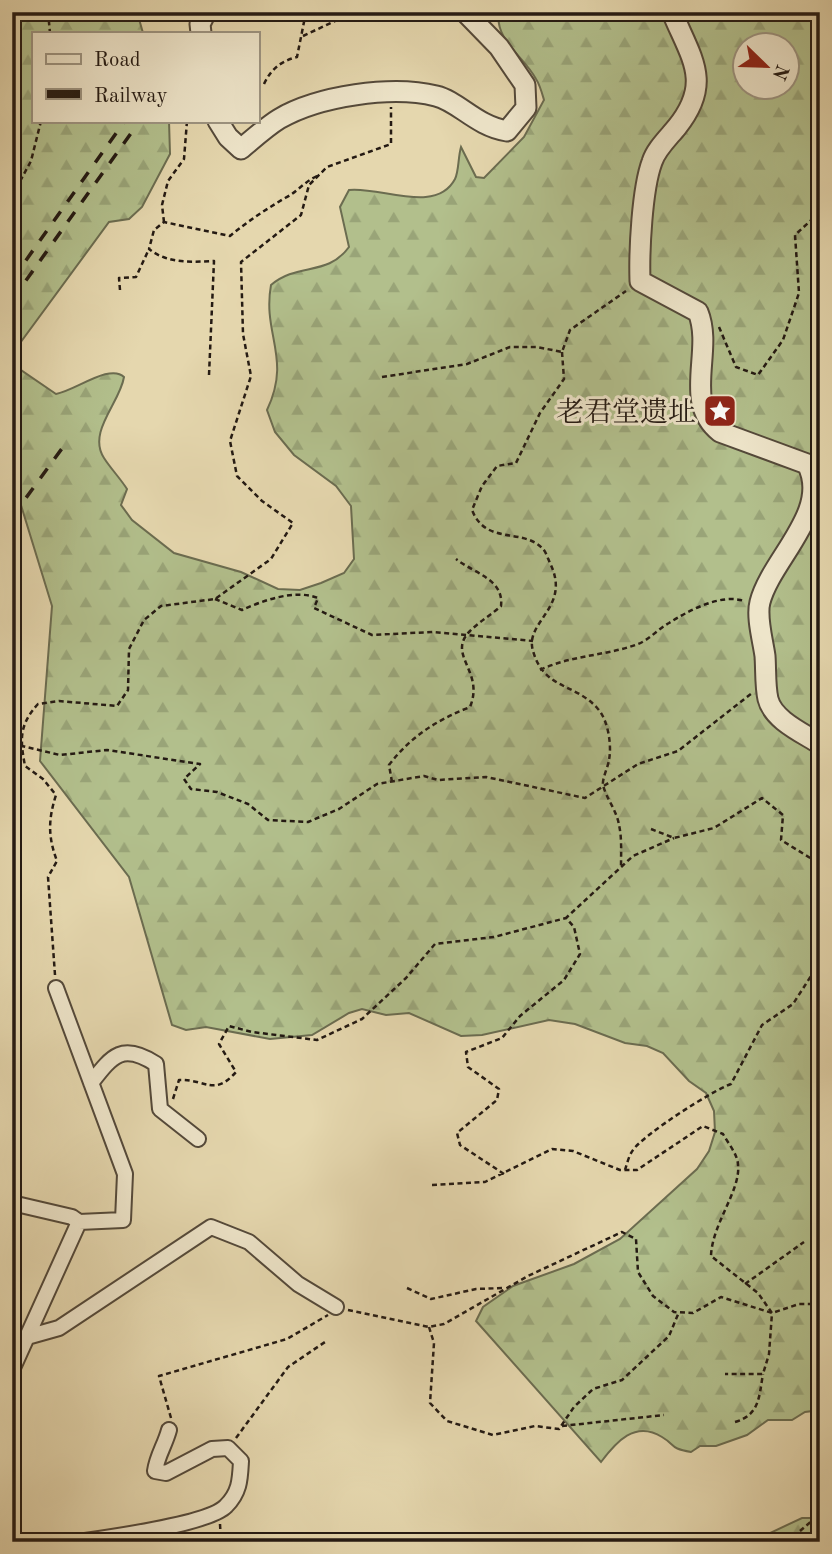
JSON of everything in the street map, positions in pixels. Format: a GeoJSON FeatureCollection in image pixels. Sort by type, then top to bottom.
{"type":"FeatureCollection","features":[{"type":"Feature","properties":{"kind":"street"},"geometry":{"type":"LineString","coordinates":[[201,32],[206,12]]}},
{"type":"Feature","properties":{"kind":"street"},"geometry":{"type":"LineString","coordinates":[[219,122],[228,137],[241,149],[279,119],[317,104],[359,94],[390,93],[438,96],[492,129],[507,131],[526,108],[525,85],[499,47],[465,12]]}},
{"type":"Feature","properties":{"kind":"street"},"geometry":{"type":"LineString","coordinates":[[672,12],[694,67],[698,88],[686,116],[652,159],[648,178],[640,281],[698,312],[703,343],[700,403],[712,425],[720,432],[807,464],[814,473],[819,486],[807,526],[775,572],[760,604],[768,700],[780,718],[820,744]]}},
{"type":"Feature","properties":{"kind":"street"},"geometry":{"type":"LineString","coordinates":[[12,1203],[72,1217],[79,1222],[123,1220],[125,1174],[56,988]]}},
{"type":"Feature","properties":{"kind":"street"},"geometry":{"type":"LineString","coordinates":[[91,1083],[111,1058],[122,1053],[136,1053],[156,1064],[160,1109],[198,1139]]}},
{"type":"Feature","properties":{"kind":"street"},"geometry":{"type":"LineString","coordinates":[[12,1370],[79,1222]]}},
{"type":"Feature","properties":{"kind":"street"},"geometry":{"type":"LineString","coordinates":[[27,1337],[59,1328],[211,1227],[248,1242],[298,1284],[335,1307]]}},
{"type":"Feature","properties":{"kind":"street"},"geometry":{"type":"LineString","coordinates":[[78,1542],[154,1531],[225,1508],[240,1487],[241,1461],[228,1448],[212,1449],[166,1473],[159,1473],[155,1471],[157,1457],[164,1447],[169,1430]]}},
{"type":"Feature","properties":{"kind":"path"},"geometry":{"type":"LineString","coordinates":[[48,12],[50,32]]}},
{"type":"Feature","properties":{"kind":"path"},"geometry":{"type":"LineString","coordinates":[[264,84],[270,71],[287,59],[297,57],[306,12]]}},
{"type":"Feature","properties":{"kind":"path"},"geometry":{"type":"LineString","coordinates":[[303,36],[354,12]]}},
{"type":"Feature","properties":{"kind":"path"},"geometry":{"type":"LineString","coordinates":[[56,988],[48,877],[57,862],[50,841],[49,816],[56,795],[43,779],[25,766],[22,746],[24,719],[38,704],[59,701],[117,706],[128,690],[129,649],[144,620],[161,606],[215,599],[271,559],[293,523],[262,502],[237,476],[230,441],[251,376],[243,334],[241,262],[301,215],[309,185],[327,167],[391,144],[390,93]]}},
{"type":"Feature","properties":{"kind":"path"},"geometry":{"type":"LineString","coordinates":[[12,196],[31,161],[41,122]]}},
{"type":"Feature","properties":{"kind":"path"},"geometry":{"type":"LineString","coordinates":[[164,222],[162,205],[168,181],[184,159],[187,122]]}},
{"type":"Feature","properties":{"kind":"path"},"geometry":{"type":"LineString","coordinates":[[164,222],[230,236],[267,206],[287,198],[302,183],[320,174]]}},
{"type":"Feature","properties":{"kind":"path"},"geometry":{"type":"LineString","coordinates":[[717,324],[736,367],[758,375],[783,340],[799,293],[795,235],[820,212]]}},
{"type":"Feature","properties":{"kind":"path"},"geometry":{"type":"LineString","coordinates":[[120,290],[119,278],[136,277],[149,249],[154,230],[164,222]]}},
{"type":"Feature","properties":{"kind":"path"},"geometry":{"type":"LineString","coordinates":[[149,249],[158,256],[182,262],[214,261],[209,375]]}},
{"type":"Feature","properties":{"kind":"path"},"geometry":{"type":"LineString","coordinates":[[621,867],[620,825],[603,785],[610,756],[608,731],[600,710],[583,696],[555,683],[540,670],[532,647],[554,600],[558,580],[543,548],[522,539],[492,533],[476,522],[472,510],[482,486],[497,466],[516,463],[540,413],[561,386],[564,379],[562,352],[570,330],[640,281]]}},
{"type":"Feature","properties":{"kind":"path"},"geometry":{"type":"LineString","coordinates":[[820,284],[815,302],[818,335],[816,431],[820,445]]}},
{"type":"Feature","properties":{"kind":"path"},"geometry":{"type":"LineString","coordinates":[[382,377],[467,363],[510,347],[537,347],[562,352]]}},
{"type":"Feature","properties":{"kind":"path"},"geometry":{"type":"LineString","coordinates":[[392,782],[389,765],[402,748],[430,725],[470,707],[476,694],[472,671],[462,658],[462,645],[467,636],[500,607],[502,594],[496,583],[456,559]]}},
{"type":"Feature","properties":{"kind":"path"},"geometry":{"type":"LineString","coordinates":[[215,599],[242,610],[261,601],[305,593],[318,597],[314,608],[372,635],[433,632],[533,641]]}},
{"type":"Feature","properties":{"kind":"path"},"geometry":{"type":"LineString","coordinates":[[540,670],[561,660],[640,644],[668,623],[727,598],[760,604]]}},
{"type":"Feature","properties":{"kind":"path"},"geometry":{"type":"LineString","coordinates":[[12,748],[22,746],[60,755],[107,750],[200,764],[184,779],[191,789],[217,792],[248,804],[268,820],[308,822],[339,809],[377,785],[424,776],[438,780],[486,778],[585,798],[638,764],[678,751],[767,680]]}},
{"type":"Feature","properties":{"kind":"path"},"geometry":{"type":"LineString","coordinates":[[167,1115],[179,1080],[211,1086],[226,1084],[236,1072],[219,1044],[229,1026],[252,1032],[317,1040],[362,1019],[406,978],[435,943],[494,937],[566,918],[633,856],[674,838],[714,828],[762,798],[782,815],[781,839],[820,864]]}},
{"type":"Feature","properties":{"kind":"path"},"geometry":{"type":"LineString","coordinates":[[651,829],[674,838]]}},
{"type":"Feature","properties":{"kind":"path"},"geometry":{"type":"LineString","coordinates":[[505,1174],[460,1145],[457,1133],[498,1100],[499,1089],[468,1067],[467,1052],[502,1038],[520,1016],[564,980],[580,954],[575,927],[566,918]]}},
{"type":"Feature","properties":{"kind":"path"},"geometry":{"type":"LineString","coordinates":[[625,1170],[631,1151],[643,1138],[656,1132],[716,1089],[731,1084],[762,1025],[793,1004],[820,962]]}},
{"type":"Feature","properties":{"kind":"path"},"geometry":{"type":"LineString","coordinates":[[432,1185],[485,1182],[552,1149],[573,1150],[625,1170],[636,1170],[703,1126],[723,1134],[738,1164],[733,1189],[712,1236],[711,1256],[758,1293],[772,1313],[769,1354],[757,1407],[749,1418],[736,1422]]}},
{"type":"Feature","properties":{"kind":"path"},"geometry":{"type":"LineString","coordinates":[[169,1430],[172,1420],[159,1376],[287,1339],[324,1319],[335,1307],[429,1327],[444,1324],[508,1288],[622,1232],[636,1239],[638,1272],[653,1296],[679,1312],[694,1313],[721,1297],[772,1313],[799,1304],[820,1304]]}},
{"type":"Feature","properties":{"kind":"path"},"geometry":{"type":"LineString","coordinates":[[746,1284],[804,1242]]}},
{"type":"Feature","properties":{"kind":"path"},"geometry":{"type":"LineString","coordinates":[[407,1288],[431,1299],[476,1289],[508,1288]]}},
{"type":"Feature","properties":{"kind":"path"},"geometry":{"type":"LineString","coordinates":[[562,1426],[574,1407],[593,1390],[622,1380],[662,1343],[669,1336],[679,1312]]}},
{"type":"Feature","properties":{"kind":"path"},"geometry":{"type":"LineString","coordinates":[[429,1327],[434,1343],[430,1402],[447,1421],[468,1430],[493,1435],[535,1426],[559,1429],[562,1426],[664,1415]]}},
{"type":"Feature","properties":{"kind":"path"},"geometry":{"type":"LineString","coordinates":[[228,1448],[288,1367],[326,1342]]}},
{"type":"Feature","properties":{"kind":"path"},"geometry":{"type":"LineString","coordinates":[[724,1374],[763,1374]]}},
{"type":"Feature","properties":{"kind":"path"},"geometry":{"type":"LineString","coordinates":[[787,1542],[820,1514]]}},
{"type":"Feature","properties":{"kind":"green space"},"geometry":{"type":"Polygon","coordinates":[[[12,12],[137,12],[143,32],[32,32],[32,122],[169,122],[170,154],[142,207],[129,219],[109,222],[12,354],[12,12]]]}},
{"type":"Feature","properties":{"kind":"green space"},"geometry":{"type":"Polygon","coordinates":[[[499,12],[820,12],[820,1410],[805,1412],[792,1420],[768,1420],[747,1435],[716,1446],[700,1446],[691,1452],[676,1448],[652,1432],[635,1432],[613,1447],[601,1462],[476,1321],[483,1307],[513,1286],[574,1264],[620,1239],[697,1169],[709,1151],[715,1132],[714,1111],[706,1093],[689,1081],[663,1053],[647,1046],[625,1043],[575,1024],[549,1020],[482,1035],[461,1036],[409,1013],[386,1015],[362,1009],[349,1013],[312,1035],[270,1039],[206,1027],[186,1030],[172,1025],[129,877],[40,761],[52,606],[12,476],[12,364],[56,394],[101,375],[118,374],[124,377],[99,438],[104,458],[127,489],[121,505],[132,520],[174,553],[241,572],[278,589],[300,590],[344,573],[354,559],[351,506],[336,486],[294,455],[275,432],[267,410],[277,375],[270,318],[271,285],[291,274],[331,262],[349,247],[340,207],[349,190],[421,197],[435,195],[446,190],[455,179],[461,147],[476,177],[484,178],[524,137],[544,100],[531,71],[501,31],[499,12]]]}},
{"type":"Feature","properties":{"kind":"green space"},"geometry":{"type":"Polygon","coordinates":[[[802,1518],[820,1518],[820,1542],[762,1542],[770,1533],[802,1518]]]}},
{"type":"Feature","properties":{"kind":"railway"},"geometry":{"type":"LineString","coordinates":[[12,280],[124,122]]}},
{"type":"Feature","properties":{"kind":"railway"},"geometry":{"type":"LineString","coordinates":[[12,300],[134,129]]}},
{"type":"Feature","properties":{"kind":"railway"},"geometry":{"type":"LineString","coordinates":[[12,517],[66,443]]}},
{"type":"Feature","properties":{"kind":"place","name":"老君堂遗址"},"geometry":{"type":"Point","coordinates":[720,411]}}]}
